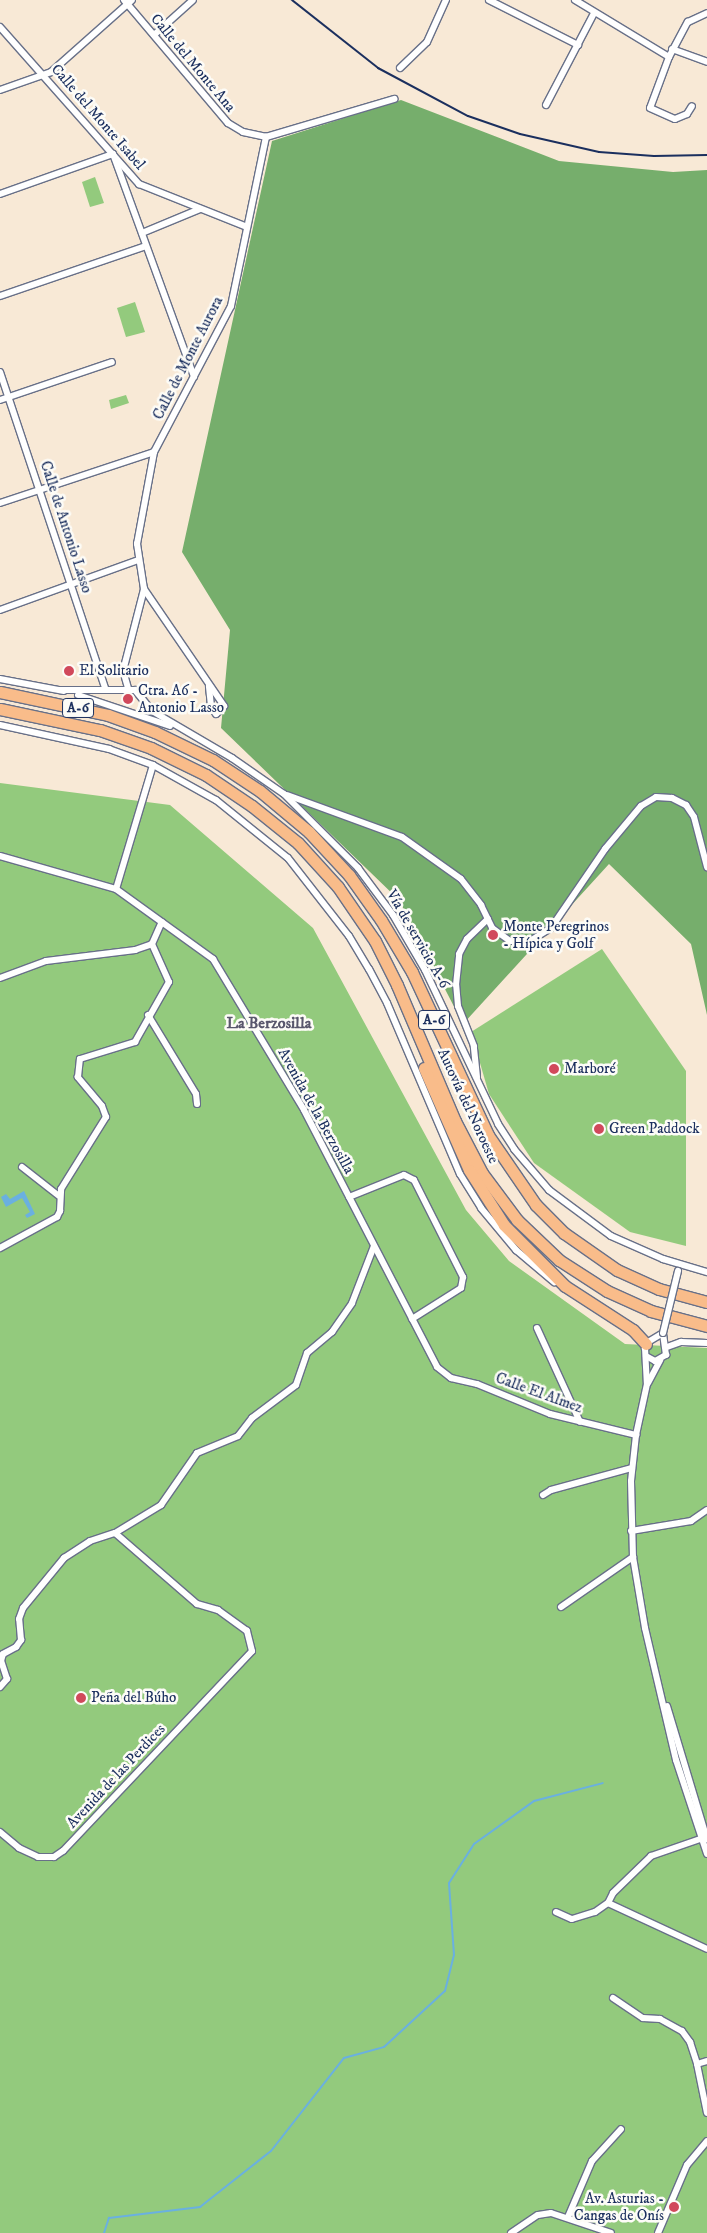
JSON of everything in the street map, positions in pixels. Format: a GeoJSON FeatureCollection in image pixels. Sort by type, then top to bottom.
{"type":"FeatureCollection","features":[{"type":"Feature","properties":{"kind":"highway","name":"Autovía del Noroeste"},"geometry":{"type":"LineString","coordinates":[[0,692],[108,715],[155,732],[213,760],[260,790],[309,832],[349,875],[381,920],[412,972],[488,1135],[536,1205],[564,1233],[617,1270],[659,1289],[707,1302]]}},
{"type":"Feature","properties":{"kind":"highway","name":"Autovía del Noroeste"},"geometry":{"type":"LineString","coordinates":[[0,708],[100,730],[151,748],[206,775],[252,806],[298,843],[338,887],[375,941],[397,985],[455,1121],[482,1173],[517,1220],[559,1260],[607,1292],[652,1311],[707,1326]]}},
{"type":"Feature","properties":{"kind":"highway"},"geometry":{"type":"LineString","coordinates":[[375,941],[379,964],[446,1122],[488,1203],[542,1266],[584,1300],[633,1330],[646,1350]]}},
{"type":"Feature","properties":{"kind":"street"},"geometry":{"type":"LineString","coordinates":[[154,36],[194,0]]}},
{"type":"Feature","properties":{"kind":"street"},"geometry":{"type":"LineString","coordinates":[[400,68],[427,42],[446,0]]}},
{"type":"Feature","properties":{"kind":"street"},"geometry":{"type":"LineString","coordinates":[[489,0],[578,45]]}},
{"type":"Feature","properties":{"kind":"street"},"geometry":{"type":"LineString","coordinates":[[574,0],[669,57]]}},
{"type":"Feature","properties":{"kind":"street"},"geometry":{"type":"LineString","coordinates":[[0,90],[45,74],[128,1]]}},
{"type":"Feature","properties":{"kind":"street","name":"Calle del Monte Ana"},"geometry":{"type":"LineString","coordinates":[[128,1],[154,36],[228,123],[243,132],[266,137],[394,99]]}},
{"type":"Feature","properties":{"kind":"street"},"geometry":{"type":"LineString","coordinates":[[546,104],[594,13]]}},
{"type":"Feature","properties":{"kind":"street"},"geometry":{"type":"LineString","coordinates":[[692,106],[687,114],[675,119],[650,108],[672,49],[688,22],[707,14]]}},
{"type":"Feature","properties":{"kind":"street","name":"Calle del Monte Isabel"},"geometry":{"type":"LineString","coordinates":[[0,27],[45,74],[139,184],[247,227]]}},
{"type":"Feature","properties":{"kind":"street"},"geometry":{"type":"LineString","coordinates":[[672,49],[707,62]]}},
{"type":"Feature","properties":{"kind":"street","name":"Calle de Monte Aurora"},"geometry":{"type":"LineString","coordinates":[[144,589],[138,560],[138,533],[154,452],[231,306],[266,137]]}},
{"type":"Feature","properties":{"kind":"street"},"geometry":{"type":"LineString","coordinates":[[0,194],[113,154],[194,376]]}},
{"type":"Feature","properties":{"kind":"street"},"geometry":{"type":"LineString","coordinates":[[142,233],[200,208]]}},
{"type":"Feature","properties":{"kind":"street"},"geometry":{"type":"LineString","coordinates":[[0,296],[146,246]]}},
{"type":"Feature","properties":{"kind":"street"},"geometry":{"type":"LineString","coordinates":[[0,400],[112,362]]}},
{"type":"Feature","properties":{"kind":"street","name":"Calle de Antonio Lasso"},"geometry":{"type":"LineString","coordinates":[[0,372],[42,490],[106,690]]}},
{"type":"Feature","properties":{"kind":"street"},"geometry":{"type":"LineString","coordinates":[[0,503],[154,452]]}},
{"type":"Feature","properties":{"kind":"street"},"geometry":{"type":"LineString","coordinates":[[0,610],[138,560]]}},
{"type":"Feature","properties":{"kind":"street"},"geometry":{"type":"LineString","coordinates":[[144,589],[209,686]]}},
{"type":"Feature","properties":{"kind":"street"},"geometry":{"type":"LineString","coordinates":[[128,688],[123,671],[144,589]]}},
{"type":"Feature","properties":{"kind":"street"},"geometry":{"type":"LineString","coordinates":[[0,679],[60,690],[152,717],[201,740]]}},
{"type":"Feature","properties":{"kind":"street"},"geometry":{"type":"LineString","coordinates":[[60,690],[128,688],[139,693],[152,711],[201,740]]}},
{"type":"Feature","properties":{"kind":"street"},"geometry":{"type":"LineString","coordinates":[[0,725],[109,749],[153,765],[188,783],[258,830],[288,858],[314,887],[350,936],[373,978],[460,1174],[497,1230],[539,1270],[582,1303],[631,1331],[652,1360],[660,1360]]}},
{"type":"Feature","properties":{"kind":"street","name":"Vía de servicio A-6"},"geometry":{"type":"LineString","coordinates":[[201,740],[284,794],[358,868],[393,915],[425,970],[478,1084],[514,1149],[549,1190],[611,1236],[663,1259],[707,1272]]}},
{"type":"Feature","properties":{"kind":"street"},"geometry":{"type":"LineString","coordinates":[[0,856],[116,888],[153,765]]}},
{"type":"Feature","properties":{"kind":"street"},"geometry":{"type":"LineString","coordinates":[[284,794],[402,837],[461,879],[474,893],[496,933],[510,942],[530,941],[551,928],[605,849],[641,806],[656,797],[672,798],[690,811],[707,867]]}},
{"type":"Feature","properties":{"kind":"street","name":"Avenida de la Berzosilla"},"geometry":{"type":"LineString","coordinates":[[116,888],[213,959],[304,1110],[437,1367]]}},
{"type":"Feature","properties":{"kind":"street"},"geometry":{"type":"LineString","coordinates":[[478,1084],[474,1046],[458,1006],[456,985],[459,954],[467,939],[488,920]]}},
{"type":"Feature","properties":{"kind":"street"},"geometry":{"type":"LineString","coordinates":[[0,978],[46,961],[135,950],[152,944],[162,922]]}},
{"type":"Feature","properties":{"kind":"street"},"geometry":{"type":"LineString","coordinates":[[0,1248],[57,1217],[60,1211],[58,1196],[106,1117],[102,1106],[78,1077],[80,1059],[135,1042],[148,1015],[169,982],[152,944]]}},
{"type":"Feature","properties":{"kind":"street"},"geometry":{"type":"LineString","coordinates":[[148,1015],[196,1094],[197,1104]]}},
{"type":"Feature","properties":{"kind":"street"},"geometry":{"type":"LineString","coordinates":[[22,1167],[58,1196]]}},
{"type":"Feature","properties":{"kind":"street"},"geometry":{"type":"LineString","coordinates":[[349,1197],[404,1176],[414,1180],[463,1277],[461,1288],[412,1319]]}},
{"type":"Feature","properties":{"kind":"street"},"geometry":{"type":"LineString","coordinates":[[0,1687],[7,1679],[1,1661],[4,1654],[16,1647],[21,1640],[19,1619],[23,1608],[38,1593],[64,1558],[90,1541],[115,1533],[168,1499],[197,1453],[238,1436],[252,1418],[296,1385],[307,1353],[332,1332],[352,1303],[374,1246]]}},
{"type":"Feature","properties":{"kind":"street"},"geometry":{"type":"LineString","coordinates":[[663,1259],[678,1271]]}},
{"type":"Feature","properties":{"kind":"street"},"geometry":{"type":"LineString","coordinates":[[678,1271],[690,1267]]}},
{"type":"Feature","properties":{"kind":"street"},"geometry":{"type":"LineString","coordinates":[[647,1384],[660,1360],[665,1345],[663,1333],[678,1271]]}},
{"type":"Feature","properties":{"kind":"street"},"geometry":{"type":"LineString","coordinates":[[538,1328],[580,1422]]}},
{"type":"Feature","properties":{"kind":"street"},"geometry":{"type":"LineString","coordinates":[[663,1333],[646,1350],[647,1384],[636,1435],[632,1468],[631,1531],[633,1557],[639,1598],[676,1760],[704,1839],[707,1854]]}},
{"type":"Feature","properties":{"kind":"street"},"geometry":{"type":"LineString","coordinates":[[656,1338],[665,1345],[680,1342],[707,1343]]}},
{"type":"Feature","properties":{"kind":"street","name":"Calle El Almez"},"geometry":{"type":"LineString","coordinates":[[437,1367],[451,1378],[477,1384],[550,1414],[636,1435]]}},
{"type":"Feature","properties":{"kind":"street"},"geometry":{"type":"LineString","coordinates":[[543,1495],[551,1490],[632,1468]]}},
{"type":"Feature","properties":{"kind":"street"},"geometry":{"type":"LineString","coordinates":[[631,1531],[691,1521],[707,1510]]}},
{"type":"Feature","properties":{"kind":"street","name":"Avenida de las Perdices"},"geometry":{"type":"LineString","coordinates":[[0,1832],[19,1848],[38,1857],[54,1857],[63,1851],[252,1651],[247,1632],[218,1610],[197,1604],[115,1533]]}},
{"type":"Feature","properties":{"kind":"street"},"geometry":{"type":"LineString","coordinates":[[561,1607],[633,1557]]}},
{"type":"Feature","properties":{"kind":"street"},"geometry":{"type":"LineString","coordinates":[[556,1912],[572,1918],[595,1912],[608,1903],[613,1893],[651,1856],[704,1839]]}},
{"type":"Feature","properties":{"kind":"street"},"geometry":{"type":"LineString","coordinates":[[608,1903],[707,1949]]}},
{"type":"Feature","properties":{"kind":"street"},"geometry":{"type":"LineString","coordinates":[[613,1998],[643,2018],[660,2019],[682,2031],[690,2042],[697,2064],[707,2113]]}},
{"type":"Feature","properties":{"kind":"street"},"geometry":{"type":"LineString","coordinates":[[697,2064],[707,2061]]}},
{"type":"Feature","properties":{"kind":"street"},"geometry":{"type":"LineString","coordinates":[[568,2217],[592,2161],[621,2129]]}},
{"type":"Feature","properties":{"kind":"street"},"geometry":{"type":"LineString","coordinates":[[658,2233],[687,2165],[707,2141]]}},
{"type":"Feature","properties":{"kind":"street"},"geometry":{"type":"LineString","coordinates":[[511,2233],[538,2214],[551,2213],[568,2217],[611,2233]]}},
{"type":"Feature","properties":{"kind":"green space"},"geometry":{"type":"Polygon","coordinates":[[[401,100],[559,161],[673,172],[707,170],[707,1015],[691,944],[609,864],[463,1024],[399,900],[221,728],[230,630],[182,552],[272,141],[401,100]]]}},
{"type":"Feature","properties":{"kind":"green space"},"geometry":{"type":"Polygon","coordinates":[[[95,177],[104,203],[90,207],[82,182],[95,177]]]}},
{"type":"Feature","properties":{"kind":"green space"},"geometry":{"type":"Polygon","coordinates":[[[135,302],[145,332],[126,337],[117,308],[135,302]]]}},
{"type":"Feature","properties":{"kind":"green space"},"geometry":{"type":"Polygon","coordinates":[[[126,395],[129,403],[111,409],[109,400],[126,395]]]}},
{"type":"Feature","properties":{"kind":"green space"},"geometry":{"type":"Polygon","coordinates":[[[0,783],[170,805],[313,928],[466,1210],[509,1261],[625,1344],[707,1348],[707,2233],[0,2233],[0,783]]]}},
{"type":"Feature","properties":{"kind":"green space","name":"Green Paddock"},"geometry":{"type":"Polygon","coordinates":[[[602,949],[686,1071],[686,1246],[630,1232],[534,1163],[489,1094],[471,1032],[602,949]]]}},
{"type":"Feature","properties":{"kind":"water"},"geometry":{"type":"Polygon","coordinates":[[[24,1191],[35,1214],[27,1218],[25,1215],[30,1212],[22,1198],[6,1207],[1,1197],[6,1194],[10,1199],[24,1191]]]}},
{"type":"Feature","properties":{"kind":"waterway"},"geometry":{"type":"LineString","coordinates":[[104,2233],[109,2218],[200,2207],[271,2151],[344,2058],[384,2047],[445,1991],[454,1955],[449,1883],[474,1844],[534,1801],[603,1783]]}},
{"type":"Feature","properties":{"kind":"railway"},"geometry":{"type":"LineString","coordinates":[[292,0],[378,68],[468,116],[520,134],[599,152],[654,156],[707,155]]}},
{"type":"Feature","properties":{"kind":"place","name":"El Solitario"},"geometry":{"type":"Point","coordinates":[69,671]}},
{"type":"Feature","properties":{"kind":"place","name":"Ctra. A6 - Antonio Lasso"},"geometry":{"type":"Point","coordinates":[128,699]}},
{"type":"Feature","properties":{"kind":"place","name":"Monte Peregrinos - Hípica y Golf"},"geometry":{"type":"Point","coordinates":[493,935]}},
{"type":"Feature","properties":{"kind":"place","name":"Marboré"},"geometry":{"type":"Point","coordinates":[554,1069]}},
{"type":"Feature","properties":{"kind":"place","name":"Green Paddock"},"geometry":{"type":"Point","coordinates":[599,1129]}},
{"type":"Feature","properties":{"kind":"place","name":"Peña del Búho"},"geometry":{"type":"Point","coordinates":[81,1698]}},
{"type":"Feature","properties":{"kind":"place","name":"Av. Asturias - Cangas de Onís"},"geometry":{"type":"Point","coordinates":[674,2207]}},
{"type":"Feature","properties":{"kind":"district","name":"La Berzosilla"},"geometry":{"type":"Point","coordinates":[269,1023]}}]}
